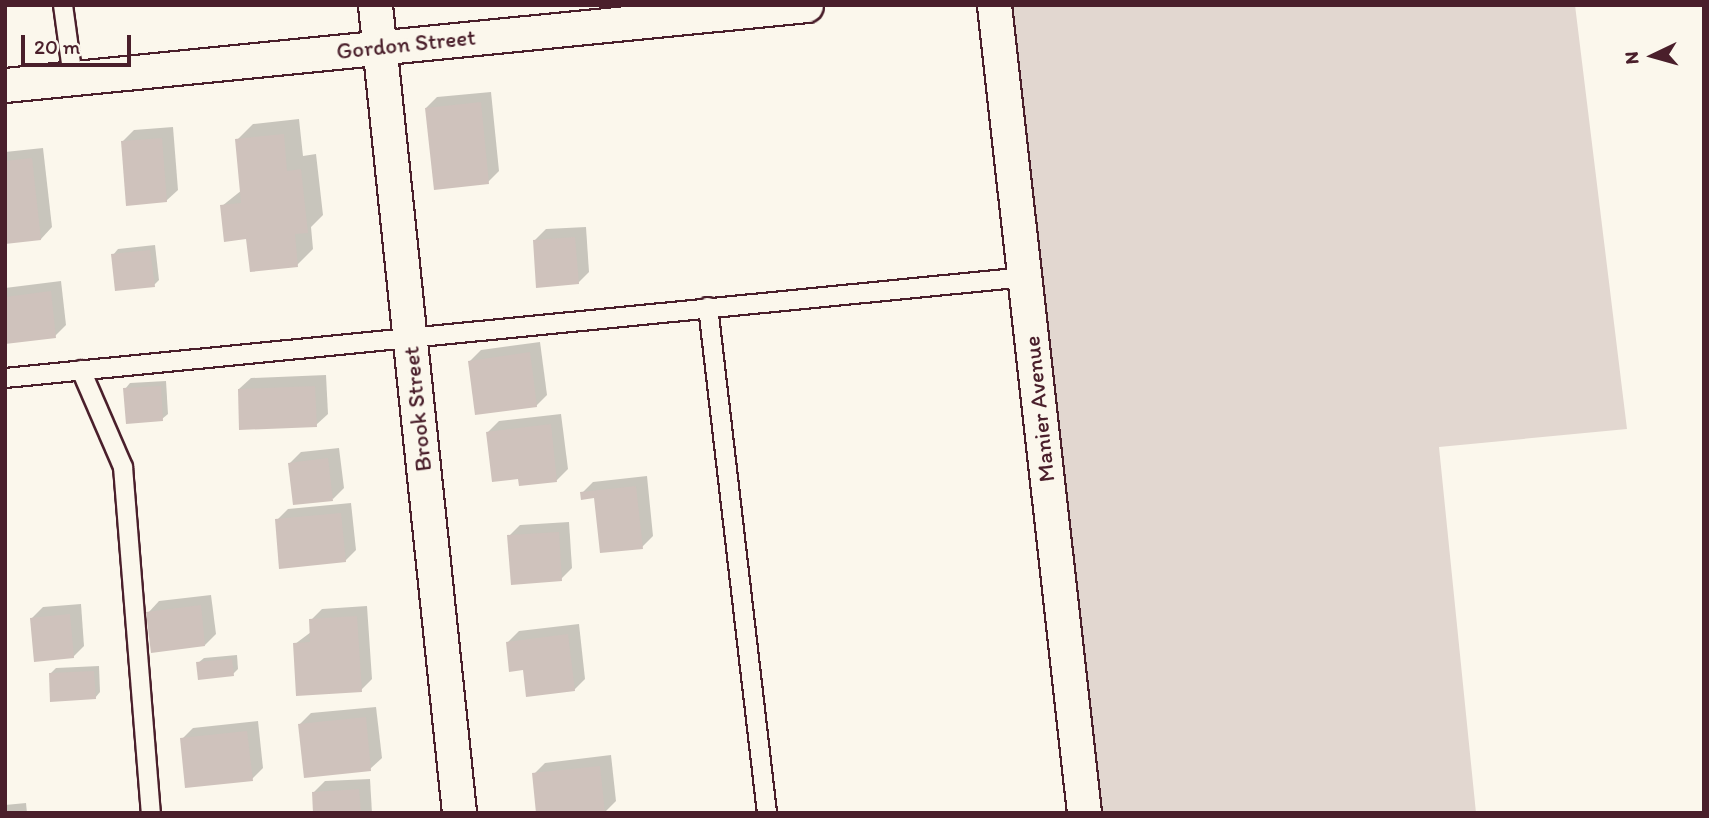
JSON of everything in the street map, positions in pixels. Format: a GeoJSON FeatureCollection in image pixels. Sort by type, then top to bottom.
{"type":"FeatureCollection","features":[{"type":"Feature","properties":{"kind":"street","name":"Brook Street"},"geometry":{"type":"LineString","coordinates":[[375,5],[458,813]]}},
{"type":"Feature","properties":{"kind":"street","name":"Gordon Street"},"geometry":{"type":"LineString","coordinates":[[5,85],[677,12],[806,5]]}},
{"type":"Feature","properties":{"kind":"street","name":"Manier Avenue"},"geometry":{"type":"LineString","coordinates":[[995,5],[1084,813]]}},
{"type":"Feature","properties":{"kind":"lane"},"geometry":{"type":"LineString","coordinates":[[63,5],[73,79]]}},
{"type":"Feature","properties":{"kind":"lane"},"geometry":{"type":"LineString","coordinates":[[5,378],[708,306],[1025,277]]}},
{"type":"Feature","properties":{"kind":"lane"},"geometry":{"type":"LineString","coordinates":[[708,306],[766,813]]}},
{"type":"Feature","properties":{"kind":"lane"},"geometry":{"type":"LineString","coordinates":[[81,370],[123,467],[151,813]]}},
{"type":"Feature","properties":{"kind":"shaded area"},"geometry":{"type":"Polygon","coordinates":[[[994,5],[1575,5],[1627,429],[1439,447],[1476,813],[1084,813],[994,5]]]}},
{"type":"Feature","properties":{"kind":"building"},"geometry":{"type":"Polygon","coordinates":[[[481,102],[489,184],[434,190],[425,108],[481,102]]]}},
{"type":"Feature","properties":{"kind":"building"},"geometry":{"type":"Polygon","coordinates":[[[284,134],[287,171],[301,169],[308,233],[295,234],[298,267],[250,272],[246,239],[224,242],[220,205],[241,203],[235,139],[284,134]]]}},
{"type":"Feature","properties":{"kind":"building"},"geometry":{"type":"Polygon","coordinates":[[[162,138],[167,202],[126,206],[121,141],[162,138]]]}},
{"type":"Feature","properties":{"kind":"building"},"geometry":{"type":"Polygon","coordinates":[[[32,158],[41,240],[5,244],[5,161],[32,158]]]}},
{"type":"Feature","properties":{"kind":"building"},"geometry":{"type":"Polygon","coordinates":[[[575,237],[579,284],[536,288],[533,240],[575,237]]]}},
{"type":"Feature","properties":{"kind":"building"},"geometry":{"type":"Polygon","coordinates":[[[150,250],[155,287],[115,291],[111,254],[150,250]]]}},
{"type":"Feature","properties":{"kind":"building"},"geometry":{"type":"Polygon","coordinates":[[[51,291],[56,338],[5,344],[5,297],[51,291]]]}},
{"type":"Feature","properties":{"kind":"building"},"geometry":{"type":"Polygon","coordinates":[[[530,352],[537,407],[475,415],[468,361],[530,352]]]}},
{"type":"Feature","properties":{"kind":"building"},"geometry":{"type":"Polygon","coordinates":[[[161,386],[163,421],[126,424],[123,388],[161,386]]]}},
{"type":"Feature","properties":{"kind":"building"},"geometry":{"type":"Polygon","coordinates":[[[315,386],[317,427],[239,430],[238,389],[315,386]]]}},
{"type":"Feature","properties":{"kind":"building"},"geometry":{"type":"Polygon","coordinates":[[[551,424],[557,482],[519,486],[518,479],[492,482],[486,432],[551,424]]]}},
{"type":"Feature","properties":{"kind":"building"},"geometry":{"type":"Polygon","coordinates":[[[328,458],[333,501],[293,505],[288,463],[328,458]]]}},
{"type":"Feature","properties":{"kind":"building"},"geometry":{"type":"Polygon","coordinates":[[[636,486],[643,549],[600,553],[594,498],[581,500],[580,492],[636,486]]]}},
{"type":"Feature","properties":{"kind":"building"},"geometry":{"type":"Polygon","coordinates":[[[341,513],[346,562],[279,569],[275,519],[341,513]]]}},
{"type":"Feature","properties":{"kind":"building"},"geometry":{"type":"Polygon","coordinates":[[[559,532],[562,581],[511,585],[507,535],[559,532]]]}},
{"type":"Feature","properties":{"kind":"building"},"geometry":{"type":"Polygon","coordinates":[[[201,605],[205,646],[151,653],[146,612],[201,605]]]}},
{"type":"Feature","properties":{"kind":"building"},"geometry":{"type":"Polygon","coordinates":[[[70,614],[74,658],[34,662],[30,618],[70,614]]]}},
{"type":"Feature","properties":{"kind":"building"},"geometry":{"type":"Polygon","coordinates":[[[357,616],[362,692],[296,696],[293,643],[310,642],[309,619],[357,616]]]}},
{"type":"Feature","properties":{"kind":"building"},"geometry":{"type":"Polygon","coordinates":[[[568,634],[575,691],[526,697],[523,670],[509,672],[506,642],[568,634]]]}},
{"type":"Feature","properties":{"kind":"building"},"geometry":{"type":"Polygon","coordinates":[[[232,659],[234,676],[198,680],[196,662],[232,659]]]}},
{"type":"Feature","properties":{"kind":"building"},"geometry":{"type":"Polygon","coordinates":[[[94,671],[96,699],[50,702],[49,673],[94,671]]]}},
{"type":"Feature","properties":{"kind":"building"},"geometry":{"type":"Polygon","coordinates":[[[366,717],[371,771],[304,778],[298,724],[366,717]]]}},
{"type":"Feature","properties":{"kind":"building"},"geometry":{"type":"Polygon","coordinates":[[[247,731],[253,781],[185,788],[180,738],[247,731]]]}},
{"type":"Feature","properties":{"kind":"building"},"geometry":{"type":"Polygon","coordinates":[[[600,766],[605,813],[536,813],[532,773],[600,766]]]}},
{"type":"Feature","properties":{"kind":"building"},"geometry":{"type":"Polygon","coordinates":[[[359,789],[361,813],[313,813],[312,792],[359,789]]]}}]}
